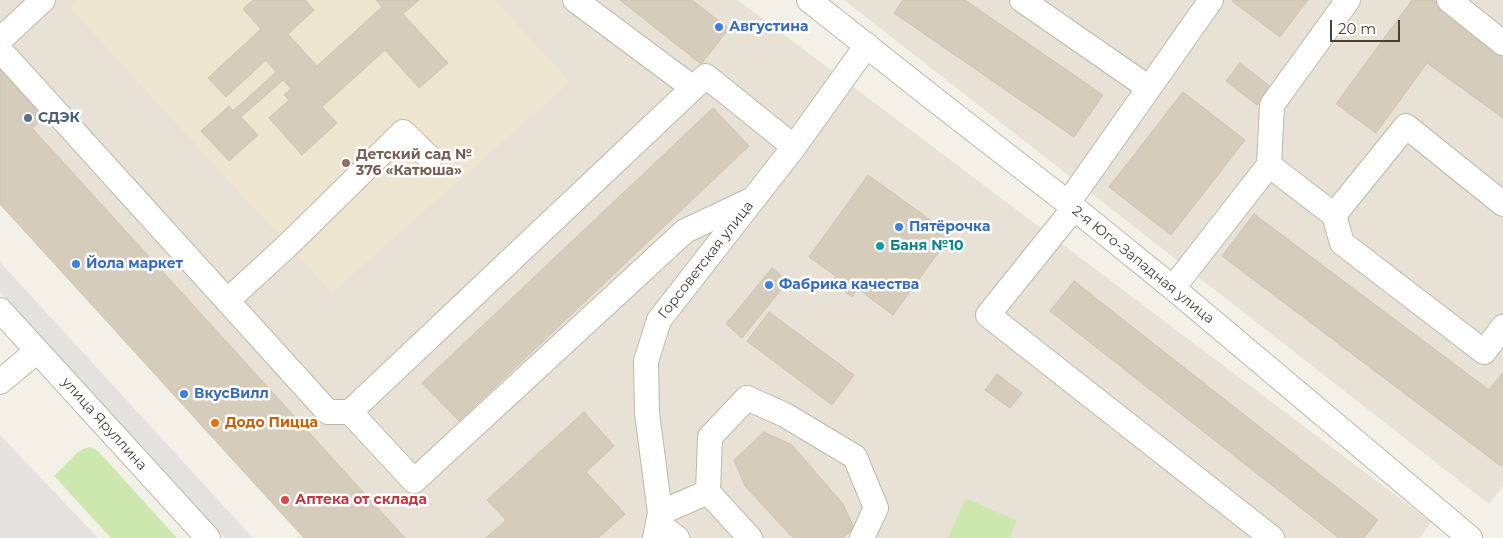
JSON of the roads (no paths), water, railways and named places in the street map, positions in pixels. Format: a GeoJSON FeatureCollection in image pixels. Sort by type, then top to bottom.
{"type":"FeatureCollection","features":[{"type":"Feature","properties":{"kind":"street"},"geometry":{"type":"LineString","coordinates":[[0,40],[43,0]]}},
{"type":"Feature","properties":{"kind":"street"},"geometry":{"type":"LineString","coordinates":[[575,0],[693,88]]}},
{"type":"Feature","properties":{"kind":"street","name":"2-я Юго-Западная улица"},"geometry":{"type":"LineString","coordinates":[[810,0],[833,7],[867,45],[1173,288],[1470,538]]}},
{"type":"Feature","properties":{"kind":"street"},"geometry":{"type":"LineString","coordinates":[[1022,0],[1149,88]]}},
{"type":"Feature","properties":{"kind":"street"},"geometry":{"type":"LineString","coordinates":[[1211,0],[1149,88],[1071,206],[988,316],[1272,538]]}},
{"type":"Feature","properties":{"kind":"street"},"geometry":{"type":"LineString","coordinates":[[1173,288],[1269,165],[1272,104],[1348,0]]}},
{"type":"Feature","properties":{"kind":"street"},"geometry":{"type":"LineString","coordinates":[[1449,0],[1503,43]]}},
{"type":"Feature","properties":{"kind":"street","name":"Горсоветская улица"},"geometry":{"type":"LineString","coordinates":[[658,525],[647,413],[646,362],[658,320],[794,147],[867,45]]}},
{"type":"Feature","properties":{"kind":"street"},"geometry":{"type":"LineString","coordinates":[[0,50],[328,412],[350,412],[706,76],[794,147]]}},
{"type":"Feature","properties":{"kind":"street"},"geometry":{"type":"LineString","coordinates":[[1334,215],[1406,126],[1503,204]]}},
{"type":"Feature","properties":{"kind":"street"},"geometry":{"type":"LineString","coordinates":[[227,300],[288,245],[403,132],[430,158]]}},
{"type":"Feature","properties":{"kind":"street"},"geometry":{"type":"LineString","coordinates":[[1269,165],[1334,215],[1342,243],[1484,352],[1503,327]]}},
{"type":"Feature","properties":{"kind":"street"},"geometry":{"type":"LineString","coordinates":[[350,412],[414,481],[685,231],[753,199]]}},
{"type":"Feature","properties":{"kind":"street","name":"улица Яруллина"},"geometry":{"type":"LineString","coordinates":[[0,310],[208,538]]}},
{"type":"Feature","properties":{"kind":"street"},"geometry":{"type":"LineString","coordinates":[[0,382],[37,351]]}},
{"type":"Feature","properties":{"kind":"street"},"geometry":{"type":"LineString","coordinates":[[750,538],[708,492],[710,437],[747,398],[785,415],[855,457],[876,508],[862,538]]}},
{"type":"Feature","properties":{"kind":"street"},"geometry":{"type":"LineString","coordinates":[[677,538],[658,525],[708,492]]}},
{"type":"Feature","properties":{"kind":"place","name":"Августина"},"geometry":{"type":"Point","coordinates":[719,27]}},
{"type":"Feature","properties":{"kind":"place","name":"СДЭК"},"geometry":{"type":"Point","coordinates":[28,118]}},
{"type":"Feature","properties":{"kind":"place","name":"Детский сад № 376 «Катюша»"},"geometry":{"type":"Point","coordinates":[346,163]}},
{"type":"Feature","properties":{"kind":"place","name":"Пятёрочка"},"geometry":{"type":"Point","coordinates":[899,227]}},
{"type":"Feature","properties":{"kind":"place","name":"Баня №10"},"geometry":{"type":"Point","coordinates":[880,246]}},
{"type":"Feature","properties":{"kind":"place","name":"Йола маркет"},"geometry":{"type":"Point","coordinates":[76,264]}},
{"type":"Feature","properties":{"kind":"place","name":"Фабрика качества"},"geometry":{"type":"Point","coordinates":[769,285]}},
{"type":"Feature","properties":{"kind":"place","name":"ВкусВилл"},"geometry":{"type":"Point","coordinates":[184,394]}},
{"type":"Feature","properties":{"kind":"place","name":"Додо Пицца"},"geometry":{"type":"Point","coordinates":[215,423]}},
{"type":"Feature","properties":{"kind":"place","name":"Аптека от склада"},"geometry":{"type":"Point","coordinates":[285,500]}}]}
